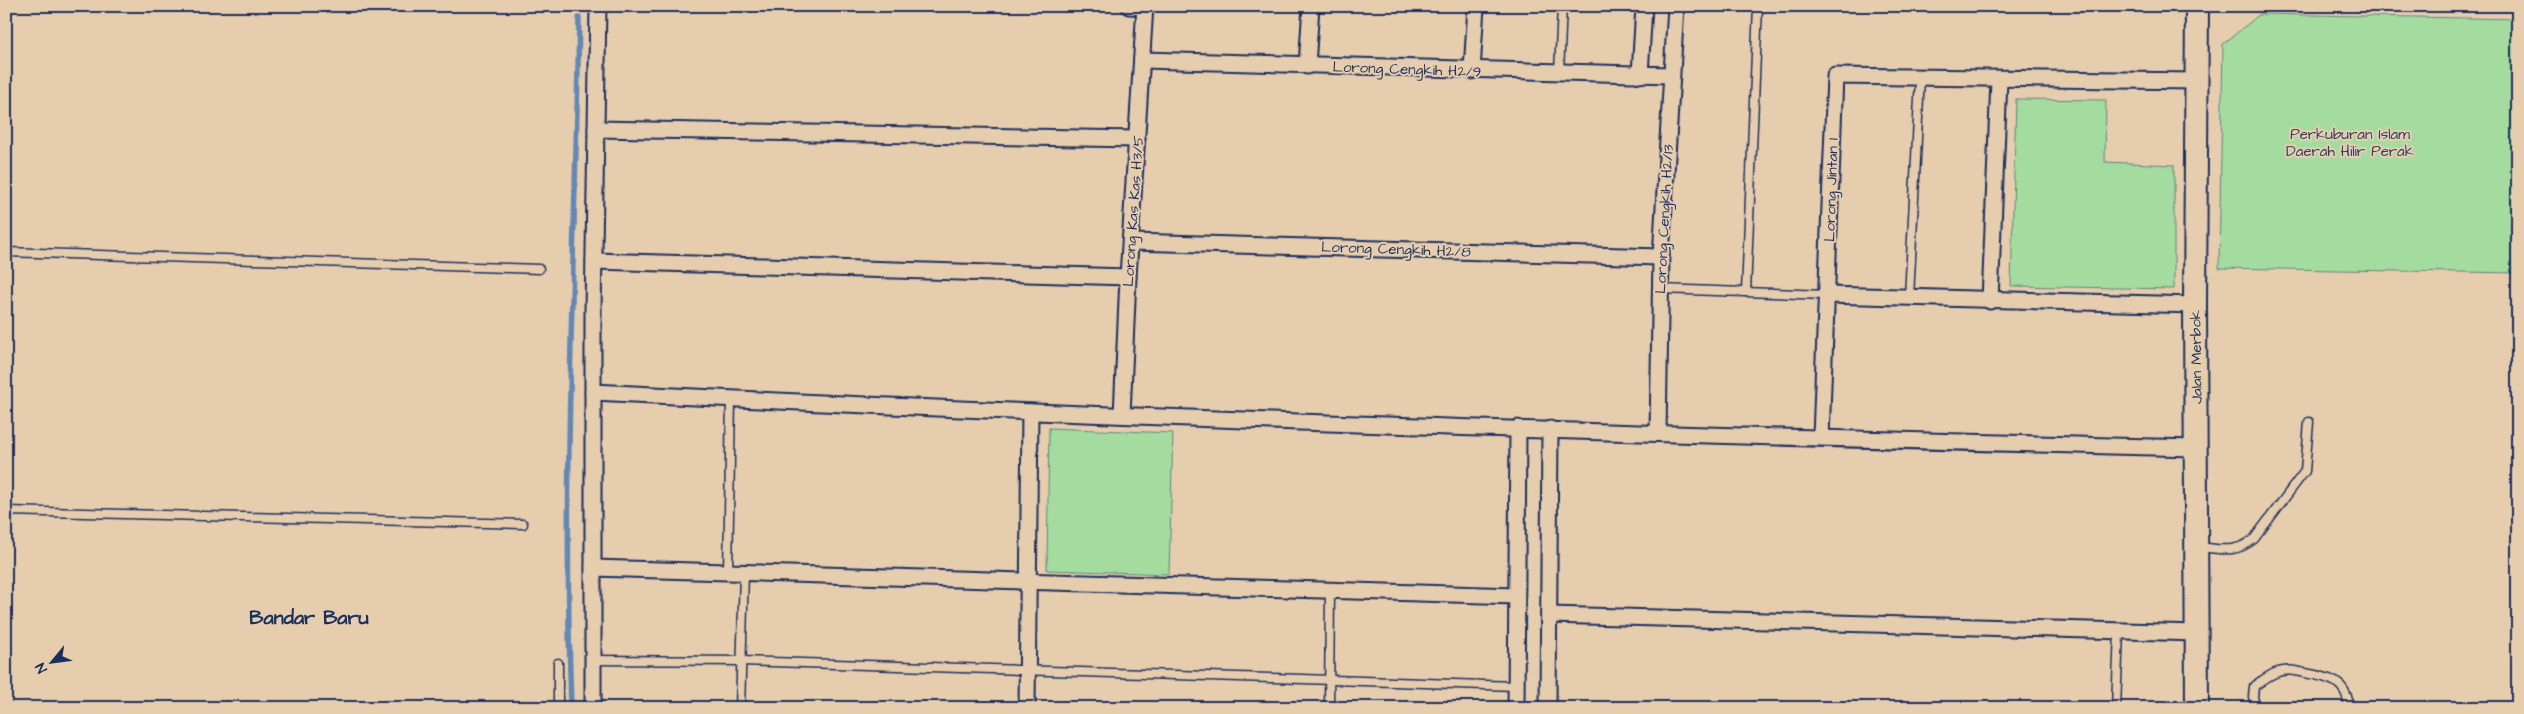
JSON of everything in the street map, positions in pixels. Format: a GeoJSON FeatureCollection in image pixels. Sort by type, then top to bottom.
{"type":"FeatureCollection","features":[{"type":"Feature","properties":{"kind":"street"},"geometry":{"type":"LineString","coordinates":[[592,708],[594,260],[598,6]]}},
{"type":"Feature","properties":{"kind":"street"},"geometry":{"type":"LineString","coordinates":[[1129,6],[1145,6]]}},
{"type":"Feature","properties":{"kind":"street","name":"Lorong Kas Kas H3/5"},"geometry":{"type":"LineString","coordinates":[[1122,415],[1128,277],[1132,242],[1145,6]]}},
{"type":"Feature","properties":{"kind":"street"},"geometry":{"type":"LineString","coordinates":[[1307,66],[1311,6]]}},
{"type":"Feature","properties":{"kind":"street"},"geometry":{"type":"LineString","coordinates":[[1472,71],[1476,6]]}},
{"type":"Feature","properties":{"kind":"street"},"geometry":{"type":"LineString","coordinates":[[1640,74],[1644,6]]}},
{"type":"Feature","properties":{"kind":"street","name":"Lorong Cengkih H2/13"},"geometry":{"type":"LineString","coordinates":[[1658,432],[1661,257],[1676,6]]}},
{"type":"Feature","properties":{"kind":"street","name":"Jalan Merbok"},"geometry":{"type":"LineString","coordinates":[[2197,6],[2195,305],[2197,708]]}},
{"type":"Feature","properties":{"kind":"street","name":"Lorong Cengkih H2/9"},"geometry":{"type":"LineString","coordinates":[[1142,60],[1472,71],[1671,75]]}},
{"type":"Feature","properties":{"kind":"street","name":"Lorong Jintan 1"},"geometry":{"type":"LineString","coordinates":[[1826,295],[1835,76],[1999,80],[2196,81]]}},
{"type":"Feature","properties":{"kind":"street"},"geometry":{"type":"LineString","coordinates":[[1990,301],[1999,80]]}},
{"type":"Feature","properties":{"kind":"street"},"geometry":{"type":"LineString","coordinates":[[596,129],[1137,139]]}},
{"type":"Feature","properties":{"kind":"street","name":"Lorong Cengkih H2/8"},"geometry":{"type":"LineString","coordinates":[[1132,242],[1661,257]]}},
{"type":"Feature","properties":{"kind":"street"},"geometry":{"type":"LineString","coordinates":[[594,260],[1128,277]]}},
{"type":"Feature","properties":{"kind":"street"},"geometry":{"type":"LineString","coordinates":[[1821,437],[1826,295],[1990,301],[2195,305]]}},
{"type":"Feature","properties":{"kind":"street"},"geometry":{"type":"LineString","coordinates":[[593,392],[1030,412],[2197,448]]}},
{"type":"Feature","properties":{"kind":"street"},"geometry":{"type":"LineString","coordinates":[[1026,708],[1030,412]]}},
{"type":"Feature","properties":{"kind":"street"},"geometry":{"type":"LineString","coordinates":[[1516,708],[1518,428]]}},
{"type":"Feature","properties":{"kind":"street"},"geometry":{"type":"LineString","coordinates":[[1548,708],[1550,429]]}},
{"type":"Feature","properties":{"kind":"street"},"geometry":{"type":"LineString","coordinates":[[593,568],[1028,583],[1516,596]]}},
{"type":"Feature","properties":{"kind":"street"},"geometry":{"type":"LineString","coordinates":[[1549,615],[2198,633]]}},
{"type":"Feature","properties":{"kind":"lane"},"geometry":{"type":"LineString","coordinates":[[1559,73],[1562,6]]}},
{"type":"Feature","properties":{"kind":"lane"},"geometry":{"type":"LineString","coordinates":[[1746,292],[1758,6]]}},
{"type":"Feature","properties":{"kind":"lane"},"geometry":{"type":"LineString","coordinates":[[1909,298],[1920,78]]}},
{"type":"Feature","properties":{"kind":"lane"},"geometry":{"type":"LineString","coordinates":[[6,252],[539,269]]}},
{"type":"Feature","properties":{"kind":"lane"},"geometry":{"type":"LineString","coordinates":[[1660,289],[1826,295]]}},
{"type":"Feature","properties":{"kind":"lane"},"geometry":{"type":"LineString","coordinates":[[728,573],[731,399]]}},
{"type":"Feature","properties":{"kind":"lane"},"geometry":{"type":"LineString","coordinates":[[2197,547],[2236,550],[2244,547],[2254,539],[2305,471],[2310,422]]}},
{"type":"Feature","properties":{"kind":"lane"},"geometry":{"type":"LineString","coordinates":[[6,512],[523,524]]}},
{"type":"Feature","properties":{"kind":"lane"},"geometry":{"type":"LineString","coordinates":[[740,708],[744,573]]}},
{"type":"Feature","properties":{"kind":"lane"},"geometry":{"type":"LineString","coordinates":[[1329,708],[1330,591]]}},
{"type":"Feature","properties":{"kind":"lane"},"geometry":{"type":"LineString","coordinates":[[2116,708],[2119,631]]}},
{"type":"Feature","properties":{"kind":"lane"},"geometry":{"type":"LineString","coordinates":[[593,660],[742,661],[1027,672],[1516,686]]}},
{"type":"Feature","properties":{"kind":"lane"},"geometry":{"type":"LineString","coordinates":[[558,663],[558,708]]}},
{"type":"Feature","properties":{"kind":"lane"},"geometry":{"type":"LineString","coordinates":[[2256,708],[2253,697],[2254,686],[2276,672],[2288,670],[2330,677],[2343,687],[2348,698],[2349,708]]}},
{"type":"Feature","properties":{"kind":"green space","name":"Perkuburan Islam Daerah Hilir Perak"},"geometry":{"type":"Polygon","coordinates":[[[2260,14],[2518,19],[2518,273],[2219,268],[2223,44],[2260,14]]]}},
{"type":"Feature","properties":{"kind":"green space"},"geometry":{"type":"Polygon","coordinates":[[[2016,99],[2106,100],[2105,162],[2174,165],[2174,289],[2011,286],[2016,99]]]}},
{"type":"Feature","properties":{"kind":"green space"},"geometry":{"type":"Polygon","coordinates":[[[1049,428],[1173,433],[1169,574],[1047,570],[1049,428]]]}},
{"type":"Feature","properties":{"kind":"waterway"},"geometry":{"type":"LineString","coordinates":[[571,708],[568,535],[570,363],[579,18]]}},
{"type":"Feature","properties":{"kind":"district","name":"Bandar Baru"},"geometry":{"type":"Point","coordinates":[309,617]}}]}
